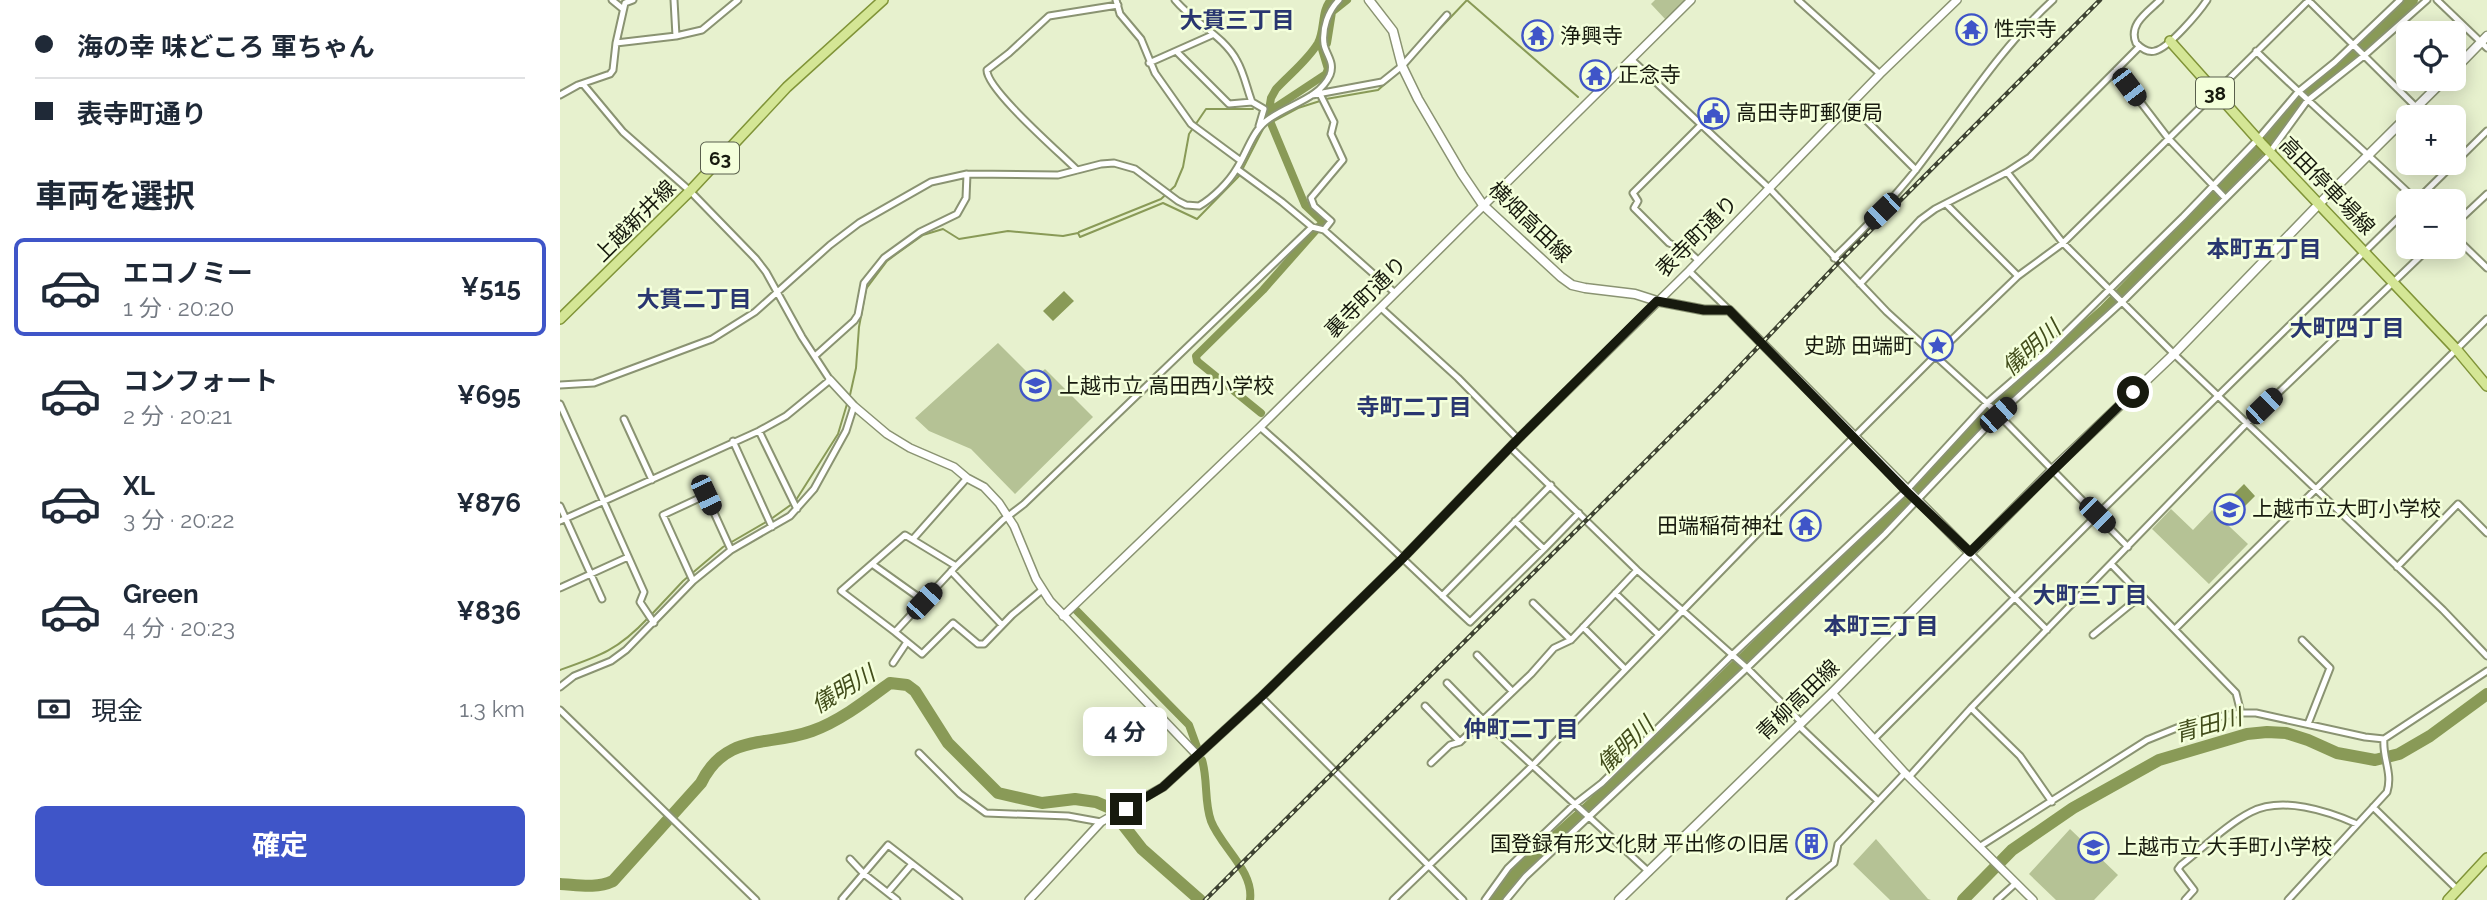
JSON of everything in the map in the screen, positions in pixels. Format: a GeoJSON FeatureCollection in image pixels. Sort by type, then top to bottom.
{"type":"FeatureCollection","features":[{"type":"Feature","properties":{"kind":"main road","name":"上越新井線"},"geometry":{"type":"LineString","coordinates":[[560,319],[690,191],[787,87],[883,0]]}},
{"type":"Feature","properties":{"kind":"main road","name":"横畑高田線"},"geometry":{"type":"LineString","coordinates":[[1369,0],[1393,32],[1402,66],[1418,99],[1483,205],[1572,285],[1635,293],[1657,301],[1704,310],[1729,310]]}},
{"type":"Feature","properties":{"kind":"main road","name":"高田停車場線"},"geometry":{"type":"LineString","coordinates":[[2170,41],[2215,93],[2457,350],[2487,386]]}},
{"type":"Feature","properties":{"kind":"main road"},"geometry":{"type":"LineString","coordinates":[[2466,59],[2485,42]]}},
{"type":"Feature","properties":{"kind":"main road","name":"青柳高田線"},"geometry":{"type":"LineString","coordinates":[[2420,105],[2433,91]]}},
{"type":"Feature","properties":{"kind":"main road","name":"青柳高田線"},"geometry":{"type":"LineString","coordinates":[[1619,900],[1832,693],[2053,468],[2174,354],[2396,128]]}},
{"type":"Feature","properties":{"kind":"main road"},"geometry":{"type":"LineString","coordinates":[[1729,310],[1906,491],[1970,552]]}},
{"type":"Feature","properties":{"kind":"main road"},"geometry":{"type":"LineString","coordinates":[[2448,900],[2487,858]]}},
{"type":"Feature","properties":{"kind":"street"},"geometry":{"type":"LineString","coordinates":[[612,0],[623,9]]}},
{"type":"Feature","properties":{"kind":"street"},"geometry":{"type":"LineString","coordinates":[[560,95],[610,74],[623,9],[625,3],[633,0]]}},
{"type":"Feature","properties":{"kind":"street"},"geometry":{"type":"LineString","coordinates":[[674,0],[676,36]]}},
{"type":"Feature","properties":{"kind":"street"},"geometry":{"type":"LineString","coordinates":[[616,43],[702,30],[738,0]]}},
{"type":"Feature","properties":{"kind":"street"},"geometry":{"type":"LineString","coordinates":[[1175,0],[1185,13],[1237,60],[1252,102]]}},
{"type":"Feature","properties":{"kind":"street"},"geometry":{"type":"LineString","coordinates":[[560,385],[594,383],[712,339],[755,312],[830,245],[881,209],[931,182],[967,174],[1058,175],[1101,164],[1124,165],[1144,175],[1178,201],[1192,206],[1204,203],[1237,169],[1265,122],[1324,85],[1332,70],[1332,62],[1324,44],[1329,12],[1339,0]]}},
{"type":"Feature","properties":{"kind":"street","name":"裏寺町通り"},"geometry":{"type":"LineString","coordinates":[[1063,616],[1260,427],[1691,0]]}},
{"type":"Feature","properties":{"kind":"street"},"geometry":{"type":"LineString","coordinates":[[1798,0],[1880,74]]}},
{"type":"Feature","properties":{"kind":"street"},"geometry":{"type":"LineString","coordinates":[[2039,0],[2046,6]]}},
{"type":"Feature","properties":{"kind":"street"},"geometry":{"type":"LineString","coordinates":[[1834,257],[1882,211],[1916,170],[1977,84],[2053,0]]}},
{"type":"Feature","properties":{"kind":"street"},"geometry":{"type":"LineString","coordinates":[[2160,0],[2136,24],[2133,31],[2133,37],[2139,47],[2147,51],[2156,51],[2170,41],[2207,0]]}},
{"type":"Feature","properties":{"kind":"street"},"geometry":{"type":"LineString","coordinates":[[1393,900],[1532,766],[1682,610],[1936,355],[2018,276],[2063,243],[2308,0],[2414,105]]}},
{"type":"Feature","properties":{"kind":"street"},"geometry":{"type":"LineString","coordinates":[[1485,900],[1508,869],[1602,783],[1731,656],[1906,491],[1988,405],[2111,291],[2214,186],[2266,147],[2298,92],[2354,47],[2400,0]]}},
{"type":"Feature","properties":{"kind":"street"},"geometry":{"type":"LineString","coordinates":[[1506,900],[1525,877],[1747,668],[1917,500],[1998,415],[2122,302],[2224,197],[2307,101],[2365,55],[2427,0]]}},
{"type":"Feature","properties":{"kind":"street"},"geometry":{"type":"LineString","coordinates":[[2437,0],[2485,42]]}},
{"type":"Feature","properties":{"kind":"street","name":"表寺町通り"},"geometry":{"type":"LineString","coordinates":[[1101,822],[1163,787],[1261,697],[1699,261],[1951,2]]}},
{"type":"Feature","properties":{"kind":"street"},"geometry":{"type":"LineString","coordinates":[[1077,170],[1001,96],[988,80],[987,70],[1049,16],[1117,3],[1120,14],[1141,38],[1149,63],[1191,124],[1241,161]]}},
{"type":"Feature","properties":{"kind":"street"},"geometry":{"type":"LineString","coordinates":[[1311,95],[1382,82],[1402,66],[1447,15]]}},
{"type":"Feature","properties":{"kind":"street"},"geometry":{"type":"LineString","coordinates":[[1149,63],[1212,35]]}},
{"type":"Feature","properties":{"kind":"street"},"geometry":{"type":"LineString","coordinates":[[1860,284],[1920,220],[2007,172],[2030,156],[2139,47]]}},
{"type":"Feature","properties":{"kind":"street"},"geometry":{"type":"LineString","coordinates":[[2256,51],[2404,189]]}},
{"type":"Feature","properties":{"kind":"street"},"geometry":{"type":"LineString","coordinates":[[1177,52],[1229,104],[1252,102],[1278,114]]}},
{"type":"Feature","properties":{"kind":"street"},"geometry":{"type":"LineString","coordinates":[[1631,59],[1770,189],[1887,313],[1936,355],[2053,468],[2128,547]]}},
{"type":"Feature","properties":{"kind":"street"},"geometry":{"type":"LineString","coordinates":[[2116,69],[2168,138],[2224,197]]}},
{"type":"Feature","properties":{"kind":"street"},"geometry":{"type":"LineString","coordinates":[[583,84],[623,132],[690,191],[756,259],[830,380],[854,406],[894,440],[954,467],[984,487],[1008,517],[1042,590],[1063,616],[1197,755]]}},
{"type":"Feature","properties":{"kind":"street"},"geometry":{"type":"LineString","coordinates":[[1320,94],[1334,122],[1331,134],[1343,160],[1311,198],[1314,206],[1331,221],[1324,230]]}},
{"type":"Feature","properties":{"kind":"street"},"geometry":{"type":"LineString","coordinates":[[1851,106],[1916,170]]}},
{"type":"Feature","properties":{"kind":"street"},"geometry":{"type":"LineString","coordinates":[[1257,132],[1264,109]]}},
{"type":"Feature","properties":{"kind":"street"},"geometry":{"type":"LineString","coordinates":[[1699,261],[1689,252],[1669,243],[1634,208],[1638,201],[1633,193],[1702,124]]}},
{"type":"Feature","properties":{"kind":"street"},"geometry":{"type":"LineString","coordinates":[[2428,189],[2487,131]]}},
{"type":"Feature","properties":{"kind":"street"},"geometry":{"type":"LineString","coordinates":[[1237,169],[1312,227],[1324,230],[1395,293]]}},
{"type":"Feature","properties":{"kind":"street"},"geometry":{"type":"LineString","coordinates":[[2007,172],[2063,243],[2487,656]]}},
{"type":"Feature","properties":{"kind":"street"},"geometry":{"type":"LineString","coordinates":[[815,356],[854,321],[858,315],[864,284],[884,258],[920,232],[957,214],[966,198],[967,174]]}},
{"type":"Feature","properties":{"kind":"street"},"geometry":{"type":"LineString","coordinates":[[2466,214],[2487,194]]}},
{"type":"Feature","properties":{"kind":"street"},"geometry":{"type":"LineString","coordinates":[[1946,204],[2018,276]]}},
{"type":"Feature","properties":{"kind":"street"},"geometry":{"type":"LineString","coordinates":[[1874,739],[2396,221]]}},
{"type":"Feature","properties":{"kind":"street"},"geometry":{"type":"LineString","coordinates":[[895,632],[1003,520],[1312,227]]}},
{"type":"Feature","properties":{"kind":"street"},"geometry":{"type":"LineString","coordinates":[[2466,248],[2487,268]]}},
{"type":"Feature","properties":{"kind":"street"},"geometry":{"type":"LineString","coordinates":[[1790,900],[1835,863],[1838,844],[1878,801],[1907,775],[2246,424],[2417,259]]}},
{"type":"Feature","properties":{"kind":"street"},"geometry":{"type":"LineString","coordinates":[[1689,271],[1729,310]]}},
{"type":"Feature","properties":{"kind":"street"},"geometry":{"type":"LineString","coordinates":[[1381,308],[1458,378],[1518,439]]}},
{"type":"Feature","properties":{"kind":"street"},"geometry":{"type":"LineString","coordinates":[[2175,629],[2487,319]]}},
{"type":"Feature","properties":{"kind":"street"},"geometry":{"type":"LineString","coordinates":[[563,520],[759,431],[786,416],[830,380]]}},
{"type":"Feature","properties":{"kind":"street"},"geometry":{"type":"LineString","coordinates":[[560,404],[644,592],[640,602],[654,623]]}},
{"type":"Feature","properties":{"kind":"street"},"geometry":{"type":"LineString","coordinates":[[560,687],[574,676],[611,661],[626,650],[693,581],[732,550],[797,509],[814,489],[835,452],[854,406]]}},
{"type":"Feature","properties":{"kind":"street"},"geometry":{"type":"LineString","coordinates":[[624,419],[652,480]]}},
{"type":"Feature","properties":{"kind":"street"},"geometry":{"type":"LineString","coordinates":[[560,423],[567,420]]}},
{"type":"Feature","properties":{"kind":"street"},"geometry":{"type":"LineString","coordinates":[[1260,427],[1365,520],[1402,559],[1470,622],[1579,513]]}},
{"type":"Feature","properties":{"kind":"street"},"geometry":{"type":"LineString","coordinates":[[759,431],[797,509]]}},
{"type":"Feature","properties":{"kind":"street"},"geometry":{"type":"LineString","coordinates":[[733,441],[772,527]]}},
{"type":"Feature","properties":{"kind":"street"},"geometry":{"type":"LineString","coordinates":[[1511,447],[1637,570],[1747,668],[1878,801]]}},
{"type":"Feature","properties":{"kind":"street"},"geometry":{"type":"LineString","coordinates":[[913,539],[967,478]]}},
{"type":"Feature","properties":{"kind":"street"},"geometry":{"type":"LineString","coordinates":[[1442,596],[1551,485]]}},
{"type":"Feature","properties":{"kind":"street"},"geometry":{"type":"LineString","coordinates":[[693,581],[663,515],[706,495],[732,550]]}},
{"type":"Feature","properties":{"kind":"street"},"geometry":{"type":"LineString","coordinates":[[2397,566],[2458,504],[2487,533]]}},
{"type":"Feature","properties":{"kind":"street"},"geometry":{"type":"LineString","coordinates":[[560,506],[563,520],[602,599]]}},
{"type":"Feature","properties":{"kind":"street"},"geometry":{"type":"LineString","coordinates":[[1515,521],[1544,549]]}},
{"type":"Feature","properties":{"kind":"street"},"geometry":{"type":"LineString","coordinates":[[841,591],[905,535],[954,568],[1002,625]]}},
{"type":"Feature","properties":{"kind":"street"},"geometry":{"type":"LineString","coordinates":[[1970,552],[2047,630]]}},
{"type":"Feature","properties":{"kind":"street"},"geometry":{"type":"LineString","coordinates":[[560,589],[628,557]]}},
{"type":"Feature","properties":{"kind":"street"},"geometry":{"type":"LineString","coordinates":[[2111,564],[2236,693],[2241,713]]}},
{"type":"Feature","properties":{"kind":"street"},"geometry":{"type":"LineString","coordinates":[[872,565],[924,601]]}},
{"type":"Feature","properties":{"kind":"street"},"geometry":{"type":"LineString","coordinates":[[1431,763],[1450,745],[1460,742],[1554,648],[1571,640],[1637,570]]}},
{"type":"Feature","properties":{"kind":"street"},"geometry":{"type":"LineString","coordinates":[[835,585],[922,654],[953,623],[978,644],[984,644],[1042,590]]}},
{"type":"Feature","properties":{"kind":"street"},"geometry":{"type":"LineString","coordinates":[[1615,593],[1659,635]]}},
{"type":"Feature","properties":{"kind":"street"},"geometry":{"type":"LineString","coordinates":[[2093,635],[2142,595]]}},
{"type":"Feature","properties":{"kind":"street"},"geometry":{"type":"LineString","coordinates":[[1533,603],[1571,640]]}},
{"type":"Feature","properties":{"kind":"street"},"geometry":{"type":"LineString","coordinates":[[1583,627],[1625,669]]}},
{"type":"Feature","properties":{"kind":"street"},"geometry":{"type":"LineString","coordinates":[[2302,640],[2330,668],[2308,724]]}},
{"type":"Feature","properties":{"kind":"street"},"geometry":{"type":"LineString","coordinates":[[893,663],[907,642]]}},
{"type":"Feature","properties":{"kind":"street"},"geometry":{"type":"LineString","coordinates":[[1477,655],[1512,691]]}},
{"type":"Feature","properties":{"kind":"street"},"geometry":{"type":"LineString","coordinates":[[1979,847],[2147,740],[2194,721],[2241,713],[2274,716],[2384,739],[2487,671]]}},
{"type":"Feature","properties":{"kind":"street"},"geometry":{"type":"LineString","coordinates":[[1447,683],[1532,766],[1649,872]]}},
{"type":"Feature","properties":{"kind":"street"},"geometry":{"type":"LineString","coordinates":[[1832,693],[1907,775],[2033,900]]}},
{"type":"Feature","properties":{"kind":"street"},"geometry":{"type":"LineString","coordinates":[[1261,697],[1463,900]]}},
{"type":"Feature","properties":{"kind":"street"},"geometry":{"type":"LineString","coordinates":[[1425,706],[1460,742]]}},
{"type":"Feature","properties":{"kind":"street"},"geometry":{"type":"LineString","coordinates":[[1971,708],[2020,756],[2052,802]]}},
{"type":"Feature","properties":{"kind":"street"},"geometry":{"type":"LineString","coordinates":[[560,709],[756,900]]}},
{"type":"Feature","properties":{"kind":"street"},"geometry":{"type":"LineString","coordinates":[[2288,900],[2387,792],[2390,779],[2383,748],[2384,739]]}},
{"type":"Feature","properties":{"kind":"street"},"geometry":{"type":"LineString","coordinates":[[919,753],[960,794],[986,813],[1068,816],[1101,822]]}},
{"type":"Feature","properties":{"kind":"street"},"geometry":{"type":"LineString","coordinates":[[2185,900],[2194,890],[2179,873],[2181,865],[2253,811],[2300,807],[2357,824]]}},
{"type":"Feature","properties":{"kind":"street"},"geometry":{"type":"LineString","coordinates":[[2374,807],[2458,890]]}},
{"type":"Feature","properties":{"kind":"street"},"geometry":{"type":"LineString","coordinates":[[1029,900],[1101,822]]}},
{"type":"Feature","properties":{"kind":"street"},"geometry":{"type":"LineString","coordinates":[[843,900],[888,845],[959,900]]}},
{"type":"Feature","properties":{"kind":"street"},"geometry":{"type":"LineString","coordinates":[[850,859],[864,874],[897,900]]}},
{"type":"Feature","properties":{"kind":"street"},"geometry":{"type":"LineString","coordinates":[[888,892],[912,864]]}},
{"type":"Feature","properties":{"kind":"street"},"geometry":{"type":"LineString","coordinates":[[1997,900],[2014,880]]}},
{"type":"Feature","properties":{"kind":"shaded area"},"geometry":{"type":"Polygon","coordinates":[[[1655,0],[1686,0],[1666,20],[1651,4],[1655,0]]]}},
{"type":"Feature","properties":{"kind":"shaded area"},"geometry":{"type":"Polygon","coordinates":[[[1064,291],[1074,301],[1053,321],[1043,311],[1064,291]]]}},
{"type":"Feature","properties":{"kind":"shaded area"},"geometry":{"type":"Polygon","coordinates":[[[998,343],[1034,379],[1045,369],[1093,417],[1015,494],[971,449],[929,431],[915,418],[998,343]]]}},
{"type":"Feature","properties":{"kind":"shaded area"},"geometry":{"type":"Polygon","coordinates":[[[2244,484],[2255,496],[2234,517],[2223,505],[2244,484]]]}},
{"type":"Feature","properties":{"kind":"shaded area"},"geometry":{"type":"Polygon","coordinates":[[[2171,509],[2193,530],[2212,510],[2248,544],[2209,584],[2152,529],[2171,509]]]}},
{"type":"Feature","properties":{"kind":"shaded area"},"geometry":{"type":"Polygon","coordinates":[[[2070,829],[2118,875],[2094,900],[2056,900],[2029,874],[2070,829]]]}},
{"type":"Feature","properties":{"kind":"shaded area"},"geometry":{"type":"Polygon","coordinates":[[[1876,839],[1931,900],[1890,900],[1853,864],[1876,839]]]}},
{"type":"Feature","properties":{"kind":"waterway"},"geometry":{"type":"LineString","coordinates":[[1261,413],[1197,361],[1196,356],[1263,290],[1323,222],[1305,205],[1268,116],[1271,98],[1276,89],[1318,43],[1326,9],[1331,0]]}},
{"type":"Feature","properties":{"kind":"waterway"},"geometry":{"type":"LineString","coordinates":[[1327,43],[1332,12],[1347,0]]}},
{"type":"Feature","properties":{"kind":"waterway"},"geometry":{"type":"LineString","coordinates":[[1413,57],[1467,0]]}},
{"type":"Feature","properties":{"kind":"waterway","name":"儀明川"},"geometry":{"type":"LineString","coordinates":[[1494,900],[1520,869],[1611,787],[1892,515],[1995,407],[2105,310],[2267,142],[2307,90],[2367,43],[2412,0]]}},
{"type":"Feature","properties":{"kind":"waterway"},"geometry":{"type":"LineString","coordinates":[[1468,1],[1578,97]]}},
{"type":"Feature","properties":{"kind":"waterway"},"geometry":{"type":"LineString","coordinates":[[1273,109],[1326,74],[1328,69],[1322,49]]}},
{"type":"Feature","properties":{"kind":"waterway"},"geometry":{"type":"LineString","coordinates":[[1326,99],[1378,90],[1400,71]]}},
{"type":"Feature","properties":{"kind":"waterway"},"geometry":{"type":"LineString","coordinates":[[1270,123],[1298,108],[1320,101]]}},
{"type":"Feature","properties":{"kind":"waterway"},"geometry":{"type":"LineString","coordinates":[[1266,108],[1273,109]]}},
{"type":"Feature","properties":{"kind":"waterway"},"geometry":{"type":"LineString","coordinates":[[1079,232],[1161,199],[1175,186],[1183,167],[1189,134],[1206,109],[1253,109]]}},
{"type":"Feature","properties":{"kind":"waterway"},"geometry":{"type":"LineString","coordinates":[[1242,170],[1265,125]]}},
{"type":"Feature","properties":{"kind":"waterway"},"geometry":{"type":"LineString","coordinates":[[850,395],[866,289],[887,261],[923,235],[943,229],[959,239],[1008,231],[1063,236],[1078,233],[1080,237],[1163,203],[1197,219],[1240,175]]}},
{"type":"Feature","properties":{"kind":"waterway"},"geometry":{"type":"LineString","coordinates":[[796,500],[838,434],[847,404]]}},
{"type":"Feature","properties":{"kind":"waterway"},"geometry":{"type":"LineString","coordinates":[[771,519],[792,504]]}},
{"type":"Feature","properties":{"kind":"waterway"},"geometry":{"type":"LineString","coordinates":[[652,614],[683,581],[723,547],[766,522]]}},
{"type":"Feature","properties":{"kind":"waterway"},"geometry":{"type":"LineString","coordinates":[[1075,609],[1189,725],[1197,747]]}},
{"type":"Feature","properties":{"kind":"waterway"},"geometry":{"type":"LineString","coordinates":[[560,670],[608,651],[648,618]]}},
{"type":"Feature","properties":{"kind":"waterway","name":"儀明川"},"geometry":{"type":"LineString","coordinates":[[560,884],[594,886],[613,881],[723,756],[749,744],[796,736],[822,727],[853,710],[890,683],[907,685],[915,691],[948,743],[998,793],[1042,803],[1075,799],[1096,802],[1110,808],[1142,849],[1200,900]]}},
{"type":"Feature","properties":{"kind":"waterway","name":"青田川"},"geometry":{"type":"LineString","coordinates":[[1963,900],[2012,850],[2073,808],[2159,760],[2247,734],[2267,732],[2286,733],[2337,753],[2375,760],[2399,754],[2430,736],[2487,694]]}},
{"type":"Feature","properties":{"kind":"waterway"},"geometry":{"type":"LineString","coordinates":[[1202,760],[1211,821],[1247,879],[1250,900]]}},
{"type":"Feature","properties":{"kind":"railway"},"geometry":{"type":"LineString","coordinates":[[1205,900],[1718,389],[1839,262],[2100,0]]}},
{"type":"Feature","properties":{"kind":"place","name":"性宗寺"},"geometry":{"type":"Point","coordinates":[1971,29]}},
{"type":"Feature","properties":{"kind":"place","name":"浄興寺"},"geometry":{"type":"Point","coordinates":[1537,36]}},
{"type":"Feature","properties":{"kind":"place","name":"正念寺"},"geometry":{"type":"Point","coordinates":[1595,75]}},
{"type":"Feature","properties":{"kind":"place","name":"高田寺町郵便局"},"geometry":{"type":"Point","coordinates":[1713,113]}},
{"type":"Feature","properties":{"kind":"place","name":"史跡 田端町"},"geometry":{"type":"Point","coordinates":[1937,346]}},
{"type":"Feature","properties":{"kind":"place","name":"上越市立 高田西小学校"},"geometry":{"type":"Point","coordinates":[1036,386]}},
{"type":"Feature","properties":{"kind":"place","name":"上越市立大町小学校"},"geometry":{"type":"Point","coordinates":[2229,509]}},
{"type":"Feature","properties":{"kind":"place","name":"田端稲荷神社"},"geometry":{"type":"Point","coordinates":[1806,526]}},
{"type":"Feature","properties":{"kind":"place","name":"国登録有形文化財 平出修の旧居"},"geometry":{"type":"Point","coordinates":[1812,844]}},
{"type":"Feature","properties":{"kind":"place","name":"上越市立 大手町小学校"},"geometry":{"type":"Point","coordinates":[2094,847]}},
{"type":"Feature","properties":{"kind":"district","name":"大貫三丁目"},"geometry":{"type":"Point","coordinates":[1237,20]}},
{"type":"Feature","properties":{"kind":"district","name":"本町五丁目"},"geometry":{"type":"Point","coordinates":[2264,249]}},
{"type":"Feature","properties":{"kind":"district","name":"大貫二丁目"},"geometry":{"type":"Point","coordinates":[694,299]}},
{"type":"Feature","properties":{"kind":"district","name":"大町四丁目"},"geometry":{"type":"Point","coordinates":[2347,328]}},
{"type":"Feature","properties":{"kind":"district","name":"寺町二丁目"},"geometry":{"type":"Point","coordinates":[1414,407]}},
{"type":"Feature","properties":{"kind":"district","name":"大町三丁目"},"geometry":{"type":"Point","coordinates":[2090,595]}},
{"type":"Feature","properties":{"kind":"district","name":"本町三丁目"},"geometry":{"type":"Point","coordinates":[1881,626]}},
{"type":"Feature","properties":{"kind":"district","name":"仲町二丁目"},"geometry":{"type":"Point","coordinates":[1521,729]}},
{"type":"Feature","properties":{"kind":"route"},"geometry":{"type":"LineString","coordinates":[[1126,809],[1163,787],[1261,697],[1402,559],[1657,301],[1704,310],[1729,310],[1906,491],[1970,552],[2133,392]]}}]}
